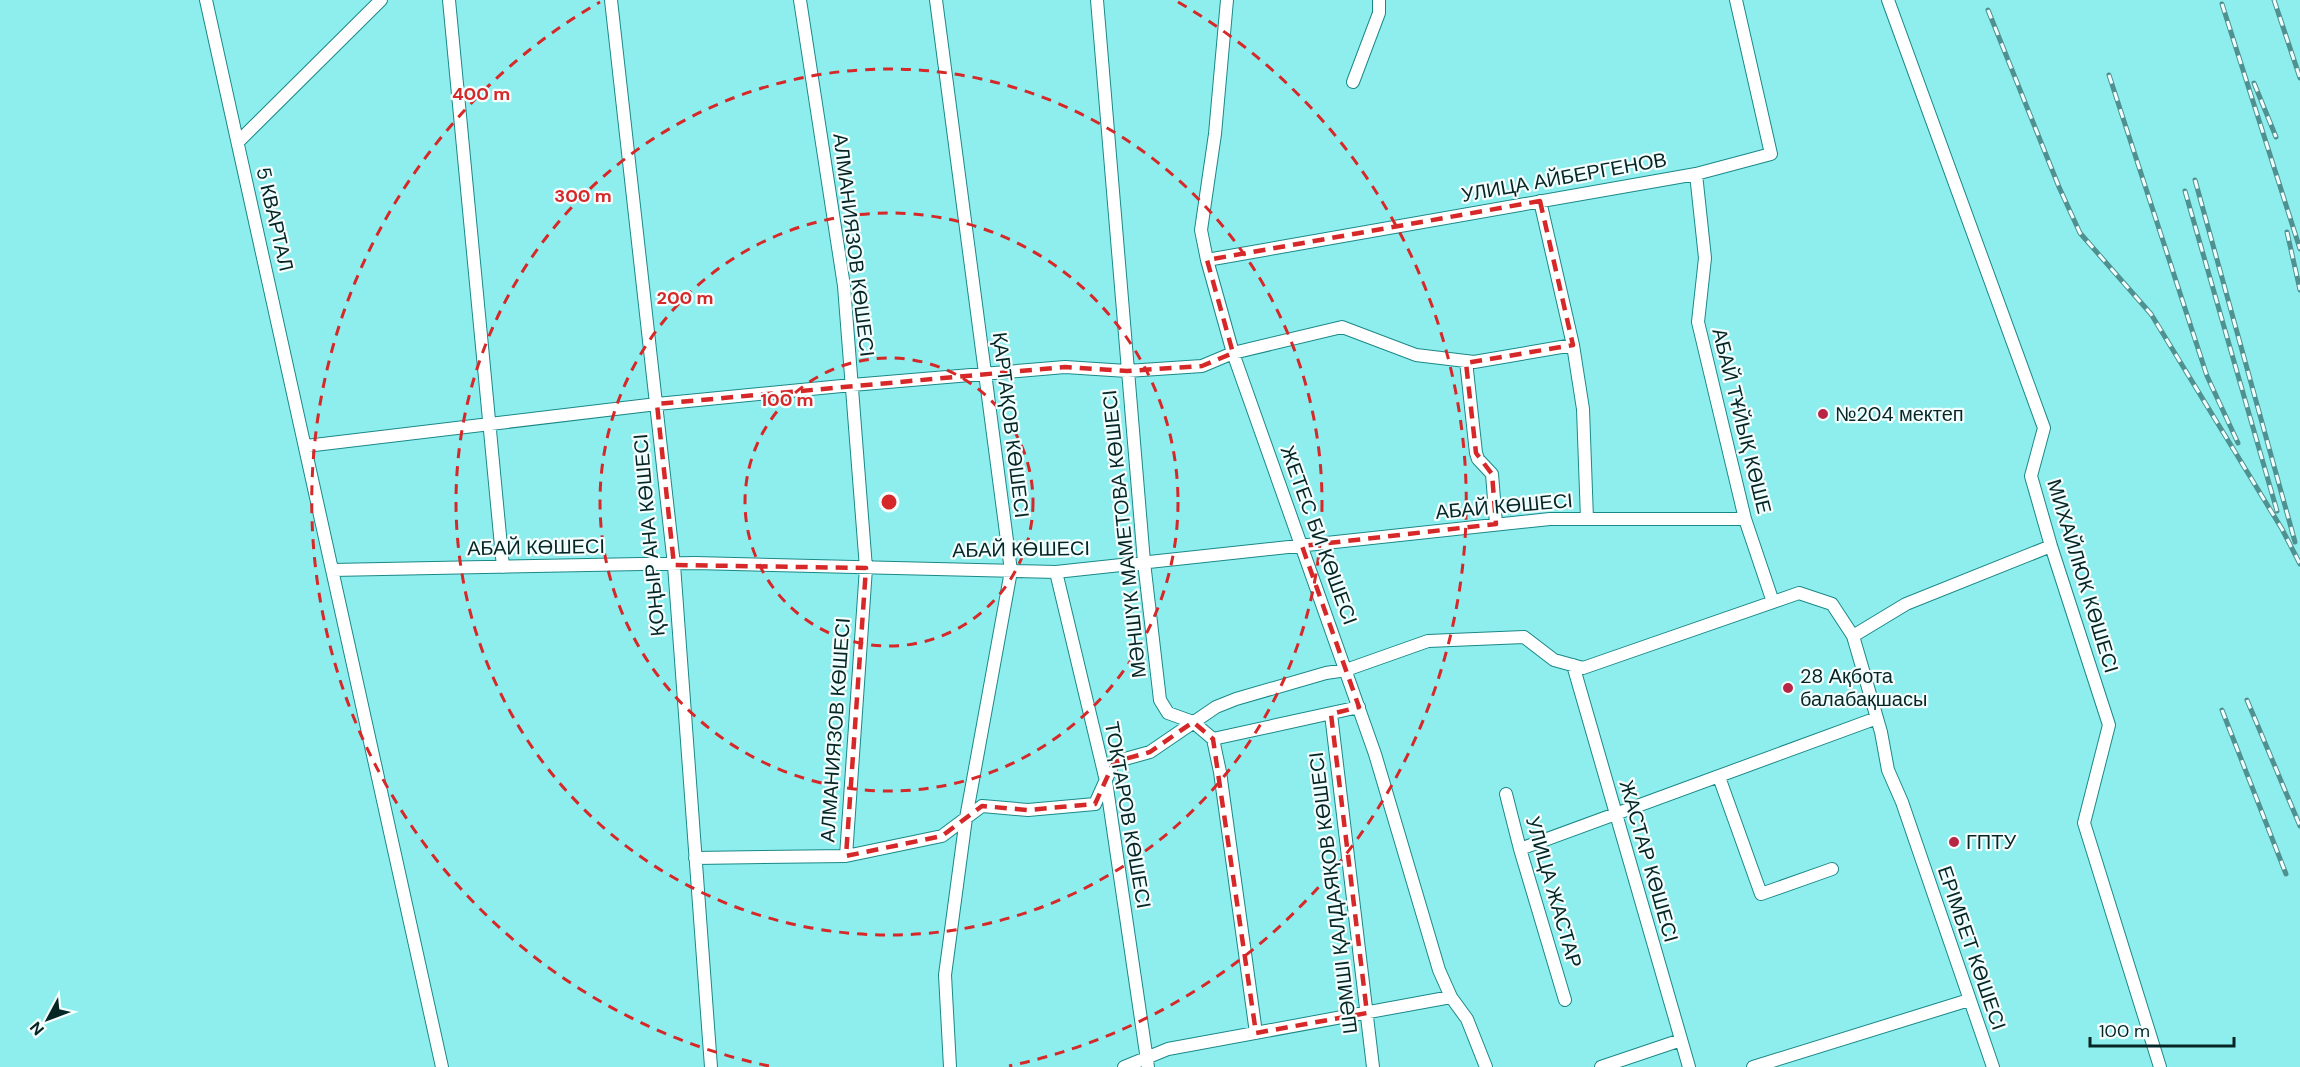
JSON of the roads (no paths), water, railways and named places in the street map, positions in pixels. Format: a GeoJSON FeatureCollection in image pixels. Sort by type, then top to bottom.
{"type":"FeatureCollection","features":[{"type":"Feature","properties":{"kind":"street","name":"5 КВАРТАЛ"},"geometry":{"type":"LineString","coordinates":[[206,0],[442,1067]]}},
{"type":"Feature","properties":{"kind":"street"},"geometry":{"type":"LineString","coordinates":[[238,142],[381,0]]}},
{"type":"Feature","properties":{"kind":"street"},"geometry":{"type":"LineString","coordinates":[[449,0],[503,567]]}},
{"type":"Feature","properties":{"kind":"street","name":"ҚОҢЫР АНА КӨШЕСІ"},"geometry":{"type":"LineString","coordinates":[[611,0],[674,565],[711,1067]]}},
{"type":"Feature","properties":{"kind":"street","name":"АЛМАНИЯЗОВ КӨШЕСІ"},"geometry":{"type":"LineString","coordinates":[[800,0],[844,286],[866,568],[846,856]]}},
{"type":"Feature","properties":{"kind":"street","name":"ҚАРТАҚОВ КӨШЕСІ"},"geometry":{"type":"LineString","coordinates":[[936,0],[1011,571],[966,818],[945,975],[950,1067]]}},
{"type":"Feature","properties":{"kind":"street","name":"МӘНШҮК МАМЕТОВА КӨШЕСІ"},"geometry":{"type":"LineString","coordinates":[[1097,0],[1144,562],[1161,700],[1168,713],[1193,722],[1214,739]]}},
{"type":"Feature","properties":{"kind":"street","name":"ЖЕТЕС БИ КӨШЕСІ"},"geometry":{"type":"LineString","coordinates":[[1227,0],[1215,134],[1202,230],[1207,260],[1233,352],[1359,707],[1439,970],[1451,998],[1467,1019],[1486,1067]]}},
{"type":"Feature","properties":{"kind":"street"},"geometry":{"type":"LineString","coordinates":[[1353,82],[1379,13],[1379,0]]}},
{"type":"Feature","properties":{"kind":"street","name":"УЛИЦА АЙБЕРГЕНОВ"},"geometry":{"type":"LineString","coordinates":[[1207,260],[1696,174],[1771,154],[1736,0]]}},
{"type":"Feature","properties":{"kind":"street","name":"МИХАЙЛЮК КӨШЕСІ"},"geometry":{"type":"LineString","coordinates":[[1888,0],[2044,428],[2031,476],[2051,546],[2109,725],[2084,823],[2160,1067]]}},
{"type":"Feature","properties":{"kind":"street","name":"АБАЙ ТҰЙЫҚ КӨШЕ"},"geometry":{"type":"LineString","coordinates":[[1696,174],[1705,258],[1698,322],[1745,519],[1773,602]]}},
{"type":"Feature","properties":{"kind":"street"},"geometry":{"type":"LineString","coordinates":[[1540,201],[1573,345],[1582,410],[1587,519]]}},
{"type":"Feature","properties":{"kind":"street"},"geometry":{"type":"LineString","coordinates":[[306,446],[657,404],[985,373],[1065,367],[1127,371],[1202,366],[1233,352],[1342,327],[1416,355],[1474,362],[1573,345]]}},
{"type":"Feature","properties":{"kind":"street"},"geometry":{"type":"LineString","coordinates":[[1466,361],[1476,453],[1478,459],[1492,474],[1496,525]]}},
{"type":"Feature","properties":{"kind":"street","name":"АБАЙ КӨШЕСІ"},"geometry":{"type":"LineString","coordinates":[[332,570],[695,563],[1056,572],[1550,519],[1745,519]]}},
{"type":"Feature","properties":{"kind":"street"},"geometry":{"type":"LineString","coordinates":[[1853,636],[1906,604],[2051,546]]}},
{"type":"Feature","properties":{"kind":"street","name":"ТОҚТАРОВ КӨШЕСІ"},"geometry":{"type":"LineString","coordinates":[[1056,572],[1106,780],[1147,1063]]}},
{"type":"Feature","properties":{"kind":"street","name":"ЕРІМБЕТ КӨШЕСІ"},"geometry":{"type":"LineString","coordinates":[[1573,665],[1583,668],[1799,593],[1832,604],[1853,636],[1877,718],[1888,770],[1902,802],[1993,1067]]}},
{"type":"Feature","properties":{"kind":"street"},"geometry":{"type":"LineString","coordinates":[[695,858],[846,856],[942,836],[982,806],[1028,810],[1095,804],[1114,762],[1150,753],[1216,707],[1236,699],[1346,670],[1428,641],[1524,637],[1554,660],[1573,665]]}},
{"type":"Feature","properties":{"kind":"street","name":"ЖАСТАР КӨШЕСІ"},"geometry":{"type":"LineString","coordinates":[[1573,665],[1689,1067]]}},
{"type":"Feature","properties":{"kind":"street"},"geometry":{"type":"LineString","coordinates":[[1256,1033],[1221,772],[1214,739],[1359,707]]}},
{"type":"Feature","properties":{"kind":"street","name":"ШӘМШІ ҚАЛДАЯҚОВ КӨШЕСІ"},"geometry":{"type":"LineString","coordinates":[[1331,714],[1373,1067]]}},
{"type":"Feature","properties":{"kind":"street"},"geometry":{"type":"LineString","coordinates":[[1520,849],[1616,816],[1877,718]]}},
{"type":"Feature","properties":{"kind":"street"},"geometry":{"type":"LineString","coordinates":[[1719,777],[1761,894],[1832,869]]}},
{"type":"Feature","properties":{"kind":"street","name":"УЛИЦА ЖАСТАР"},"geometry":{"type":"LineString","coordinates":[[1506,794],[1565,1000]]}},
{"type":"Feature","properties":{"kind":"street"},"geometry":{"type":"LineString","coordinates":[[1124,1067],[1147,1063],[1168,1049],[1451,998]]}},
{"type":"Feature","properties":{"kind":"street"},"geometry":{"type":"LineString","coordinates":[[1753,1067],[1969,1000]]}},
{"type":"Feature","properties":{"kind":"street"},"geometry":{"type":"LineString","coordinates":[[1601,1067],[1681,1040]]}},
{"type":"Feature","properties":{"kind":"railway"},"geometry":{"type":"LineString","coordinates":[[2274,0],[2300,78]]}},
{"type":"Feature","properties":{"kind":"railway"},"geometry":{"type":"LineString","coordinates":[[2222,4],[2300,249]]}},
{"type":"Feature","properties":{"kind":"railway"},"geometry":{"type":"LineString","coordinates":[[1988,10],[2059,187],[2080,233],[2151,314],[2282,529],[2300,564]]}},
{"type":"Feature","properties":{"kind":"railway"},"geometry":{"type":"LineString","coordinates":[[2109,75],[2207,376],[2238,443]]}},
{"type":"Feature","properties":{"kind":"railway"},"geometry":{"type":"LineString","coordinates":[[2254,83],[2276,137]]}},
{"type":"Feature","properties":{"kind":"railway"},"geometry":{"type":"LineString","coordinates":[[2195,180],[2295,542]]}},
{"type":"Feature","properties":{"kind":"railway"},"geometry":{"type":"LineString","coordinates":[[2185,191],[2277,511]]}},
{"type":"Feature","properties":{"kind":"railway"},"geometry":{"type":"LineString","coordinates":[[2287,232],[2300,290]]}},
{"type":"Feature","properties":{"kind":"railway"},"geometry":{"type":"LineString","coordinates":[[2247,700],[2300,826]]}},
{"type":"Feature","properties":{"kind":"railway"},"geometry":{"type":"LineString","coordinates":[[2222,710],[2286,874]]}},
{"type":"Feature","properties":{"kind":"place","name":"№204 мектеп"},"geometry":{"type":"Point","coordinates":[1823,414]}},
{"type":"Feature","properties":{"kind":"place","name":"28 Ақбота балабақшасы"},"geometry":{"type":"Point","coordinates":[1788,688]}},
{"type":"Feature","properties":{"kind":"place","name":"ГПТУ"},"geometry":{"type":"Point","coordinates":[1954,842]}}]}
